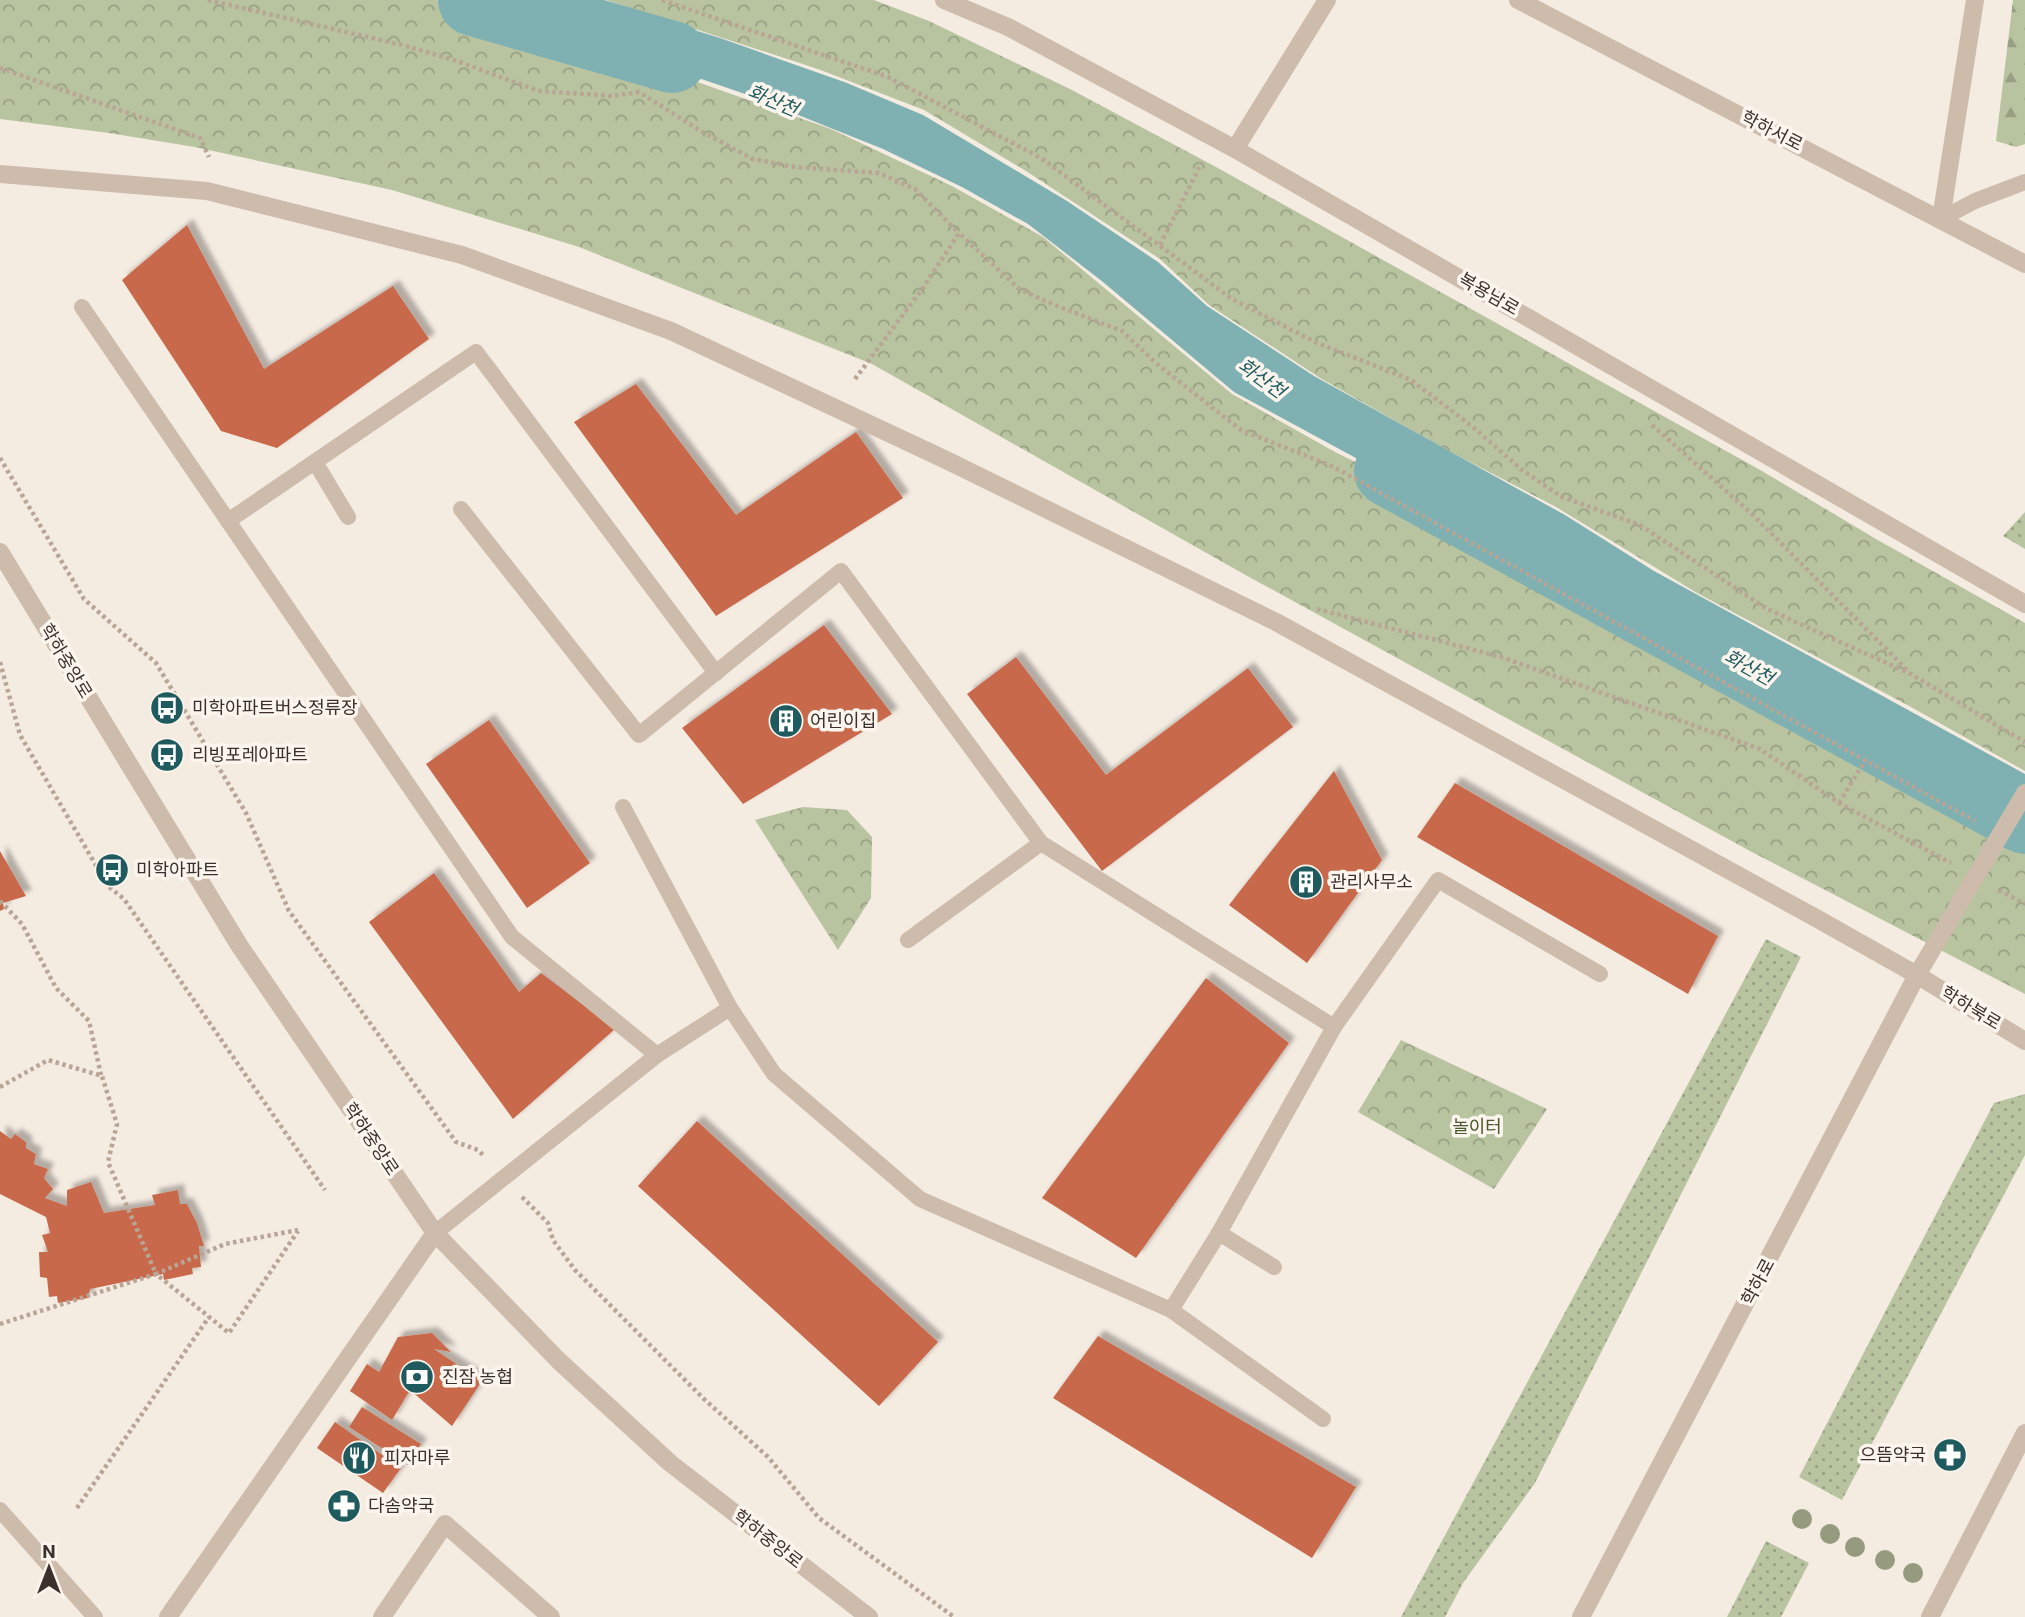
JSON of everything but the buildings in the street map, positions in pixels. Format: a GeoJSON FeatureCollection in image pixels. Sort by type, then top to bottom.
{"type":"FeatureCollection","features":[{"type":"Feature","properties":{"kind":"street","name":"복용남로"},"geometry":{"type":"LineString","coordinates":[[944,0],[1008,27],[1235,149],[2025,604]]}},
{"type":"Feature","properties":{"kind":"street"},"geometry":{"type":"LineString","coordinates":[[1235,149],[1327,0]]}},
{"type":"Feature","properties":{"kind":"street","name":"학하서로"},"geometry":{"type":"LineString","coordinates":[[1518,0],[2025,264]]}},
{"type":"Feature","properties":{"kind":"street"},"geometry":{"type":"LineString","coordinates":[[1941,219],[1975,0]]}},
{"type":"Feature","properties":{"kind":"street","name":"학하북로"},"geometry":{"type":"LineString","coordinates":[[0,174],[206,191],[462,255],[671,331],[944,459],[1276,622],[1917,975],[2025,1041]]}},
{"type":"Feature","properties":{"kind":"street","name":"학하중앙로"},"geometry":{"type":"LineString","coordinates":[[0,552],[239,945],[435,1233],[559,1361],[670,1463],[869,1617]]}},
{"type":"Feature","properties":{"kind":"street","name":"학하로"},"geometry":{"type":"LineString","coordinates":[[1581,1617],[1917,975],[2025,793]]}},
{"type":"Feature","properties":{"kind":"street"},"geometry":{"type":"LineString","coordinates":[[168,1617],[435,1233]]}},
{"type":"Feature","properties":{"kind":"street"},"geometry":{"type":"LineString","coordinates":[[1930,1617],[2025,1433]]}},
{"type":"Feature","properties":{"kind":"street"},"geometry":{"type":"LineString","coordinates":[[382,1617],[445,1524],[551,1617]]}},
{"type":"Feature","properties":{"kind":"lane"},"geometry":{"type":"LineString","coordinates":[[1941,219],[1975,201],[2025,182]]}},
{"type":"Feature","properties":{"kind":"lane"},"geometry":{"type":"LineString","coordinates":[[82,307],[512,937],[657,1055]]}},
{"type":"Feature","properties":{"kind":"lane"},"geometry":{"type":"LineString","coordinates":[[228,521],[476,352],[716,673]]}},
{"type":"Feature","properties":{"kind":"lane"},"geometry":{"type":"LineString","coordinates":[[315,462],[348,517]]}},
{"type":"Feature","properties":{"kind":"lane"},"geometry":{"type":"LineString","coordinates":[[461,509],[639,735],[841,571],[1041,844],[1334,1027]]}},
{"type":"Feature","properties":{"kind":"lane"},"geometry":{"type":"LineString","coordinates":[[623,807],[730,1007],[775,1074],[920,1199],[1171,1310],[1323,1419]]}},
{"type":"Feature","properties":{"kind":"lane"},"geometry":{"type":"LineString","coordinates":[[908,940],[1041,844]]}},
{"type":"Feature","properties":{"kind":"lane"},"geometry":{"type":"LineString","coordinates":[[1171,1310],[1219,1233],[1334,1027],[1438,880],[1600,974]]}},
{"type":"Feature","properties":{"kind":"lane"},"geometry":{"type":"LineString","coordinates":[[435,1233],[657,1055],[730,1007]]}},
{"type":"Feature","properties":{"kind":"lane"},"geometry":{"type":"LineString","coordinates":[[1219,1233],[1274,1267]]}},
{"type":"Feature","properties":{"kind":"lane"},"geometry":{"type":"LineString","coordinates":[[0,1510],[95,1617]]}},
{"type":"Feature","properties":{"kind":"path"},"geometry":{"type":"LineString","coordinates":[[208,0],[402,45],[454,60],[540,91],[612,96],[639,92],[752,159],[795,167],[879,173],[915,189],[1018,288],[1122,331],[1157,364],[1241,430],[1332,466],[1980,824]]}},
{"type":"Feature","properties":{"kind":"path"},"geometry":{"type":"LineString","coordinates":[[662,0],[888,77],[1041,158],[1232,299],[1315,342],[1412,380],[1522,470],[1562,497],[1640,525],[1768,609],[1912,674],[2025,742]]}},
{"type":"Feature","properties":{"kind":"path"},"geometry":{"type":"LineString","coordinates":[[0,68],[200,138],[209,157]]}},
{"type":"Feature","properties":{"kind":"path"},"geometry":{"type":"LineString","coordinates":[[1160,245],[1205,155]]}},
{"type":"Feature","properties":{"kind":"path"},"geometry":{"type":"LineString","coordinates":[[855,379],[923,288],[959,233]]}},
{"type":"Feature","properties":{"kind":"path"},"geometry":{"type":"LineString","coordinates":[[1647,421],[1752,514],[1912,674]]}},
{"type":"Feature","properties":{"kind":"path"},"geometry":{"type":"LineString","coordinates":[[0,458],[84,599],[156,663],[246,813],[289,911],[456,1142],[478,1150],[548,1223],[553,1240],[575,1270],[704,1399],[768,1457],[819,1518],[954,1617]]}},
{"type":"Feature","properties":{"kind":"path"},"geometry":{"type":"LineString","coordinates":[[1313,608],[1502,657],[1760,749],[1839,803],[1955,866]]}},
{"type":"Feature","properties":{"kind":"path"},"geometry":{"type":"LineString","coordinates":[[0,662],[20,735],[108,886],[124,899],[325,1190]]}},
{"type":"Feature","properties":{"kind":"path"},"geometry":{"type":"LineString","coordinates":[[1839,803],[1866,759]]}},
{"type":"Feature","properties":{"kind":"path"},"geometry":{"type":"LineString","coordinates":[[1990,885],[2025,904]]}},
{"type":"Feature","properties":{"kind":"path"},"geometry":{"type":"LineString","coordinates":[[0,901],[22,924],[56,988],[89,1021],[117,1124],[108,1162],[156,1274],[229,1333],[298,1230],[225,1244],[156,1274],[0,1324]]}},
{"type":"Feature","properties":{"kind":"path"},"geometry":{"type":"LineString","coordinates":[[0,1087],[48,1060],[102,1076]]}},
{"type":"Feature","properties":{"kind":"path"},"geometry":{"type":"LineString","coordinates":[[77,1508],[209,1317]]}},
{"type":"Feature","properties":{"kind":"green space"},"geometry":{"type":"Polygon","coordinates":[[[0,0],[436,0],[474,10],[567,26],[632,59],[831,129],[952,186],[1043,237],[1232,394],[1335,452],[1560,562],[1618,601],[1888,746],[2025,825],[2025,994],[1750,851],[1490,709],[1242,573],[872,364],[579,247],[392,190],[195,147],[0,119],[0,0]]]}},
{"type":"Feature","properties":{"kind":"green space"},"geometry":{"type":"Polygon","coordinates":[[[606,0],[874,0],[929,21],[1070,89],[1216,167],[1762,471],[2025,623],[2025,771],[1697,593],[1556,507],[1443,448],[1320,378],[1209,305],[1160,259],[1026,171],[924,110],[818,69],[606,0]]]}},
{"type":"Feature","properties":{"kind":"green space"},"geometry":{"type":"Polygon","coordinates":[[[2013,0],[2025,0],[2025,144],[2016,147],[1996,141],[2013,0]]]}},
{"type":"Feature","properties":{"kind":"green space"},"geometry":{"type":"Polygon","coordinates":[[[2025,512],[2025,549],[2003,536],[2025,512]]]}},
{"type":"Feature","properties":{"kind":"green space"},"geometry":{"type":"Polygon","coordinates":[[[803,807],[847,810],[872,837],[871,898],[838,950],[755,820],[803,807]]]}},
{"type":"Feature","properties":{"kind":"green space"},"geometry":{"type":"Polygon","coordinates":[[[1766,939],[1801,957],[1535,1483],[1463,1583],[1445,1617],[1401,1617],[1766,939]]]}},
{"type":"Feature","properties":{"kind":"green space","name":"놀이터"},"geometry":{"type":"Polygon","coordinates":[[[1401,1040],[1547,1109],[1494,1189],[1358,1112],[1401,1040]]]}},
{"type":"Feature","properties":{"kind":"green space"},"geometry":{"type":"Polygon","coordinates":[[[2025,1094],[2025,1155],[1842,1500],[1799,1477],[1994,1103],[2025,1094]]]}},
{"type":"Feature","properties":{"kind":"green space"},"geometry":{"type":"Polygon","coordinates":[[[1766,1541],[1809,1563],[1781,1617],[1727,1617],[1766,1541]]]}},
{"type":"Feature","properties":{"kind":"water"},"geometry":{"type":"Polygon","coordinates":[[[441,0],[597,0],[720,38],[847,83],[923,115],[1067,201],[1158,262],[1207,306],[1314,376],[1565,515],[1654,571],[2025,774],[2025,822],[1739,661],[1619,599],[1560,560],[1493,525],[1415,490],[1234,392],[1103,282],[1028,224],[962,187],[883,149],[751,96],[643,59],[567,25],[475,9],[441,0]]]}},
{"type":"Feature","properties":{"kind":"waterway","name":"화산천"},"geometry":{"type":"LineString","coordinates":[[474,0],[672,57]]}},
{"type":"Feature","properties":{"kind":"waterway","name":"화산천"},"geometry":{"type":"LineString","coordinates":[[1390,471],[2025,818]]}},
{"type":"Feature","properties":{"kind":"place","name":"미학아파트버스정류장"},"geometry":{"type":"Point","coordinates":[167,708]}},
{"type":"Feature","properties":{"kind":"place","name":"어린이집"},"geometry":{"type":"Point","coordinates":[786,721]}},
{"type":"Feature","properties":{"kind":"place","name":"리빙포레아파트"},"geometry":{"type":"Point","coordinates":[167,755]}},
{"type":"Feature","properties":{"kind":"place","name":"미학아파트"},"geometry":{"type":"Point","coordinates":[112,870]}},
{"type":"Feature","properties":{"kind":"place","name":"관리사무소"},"geometry":{"type":"Point","coordinates":[1306,882]}},
{"type":"Feature","properties":{"kind":"place","name":"진잠 농협"},"geometry":{"type":"Point","coordinates":[417,1377]}},
{"type":"Feature","properties":{"kind":"place","name":"으뜸약국"},"geometry":{"type":"Point","coordinates":[1950,1455]}},
{"type":"Feature","properties":{"kind":"place","name":"피자마루"},"geometry":{"type":"Point","coordinates":[359,1458]}},
{"type":"Feature","properties":{"kind":"place","name":"다솜약국"},"geometry":{"type":"Point","coordinates":[344,1506]}}]}
